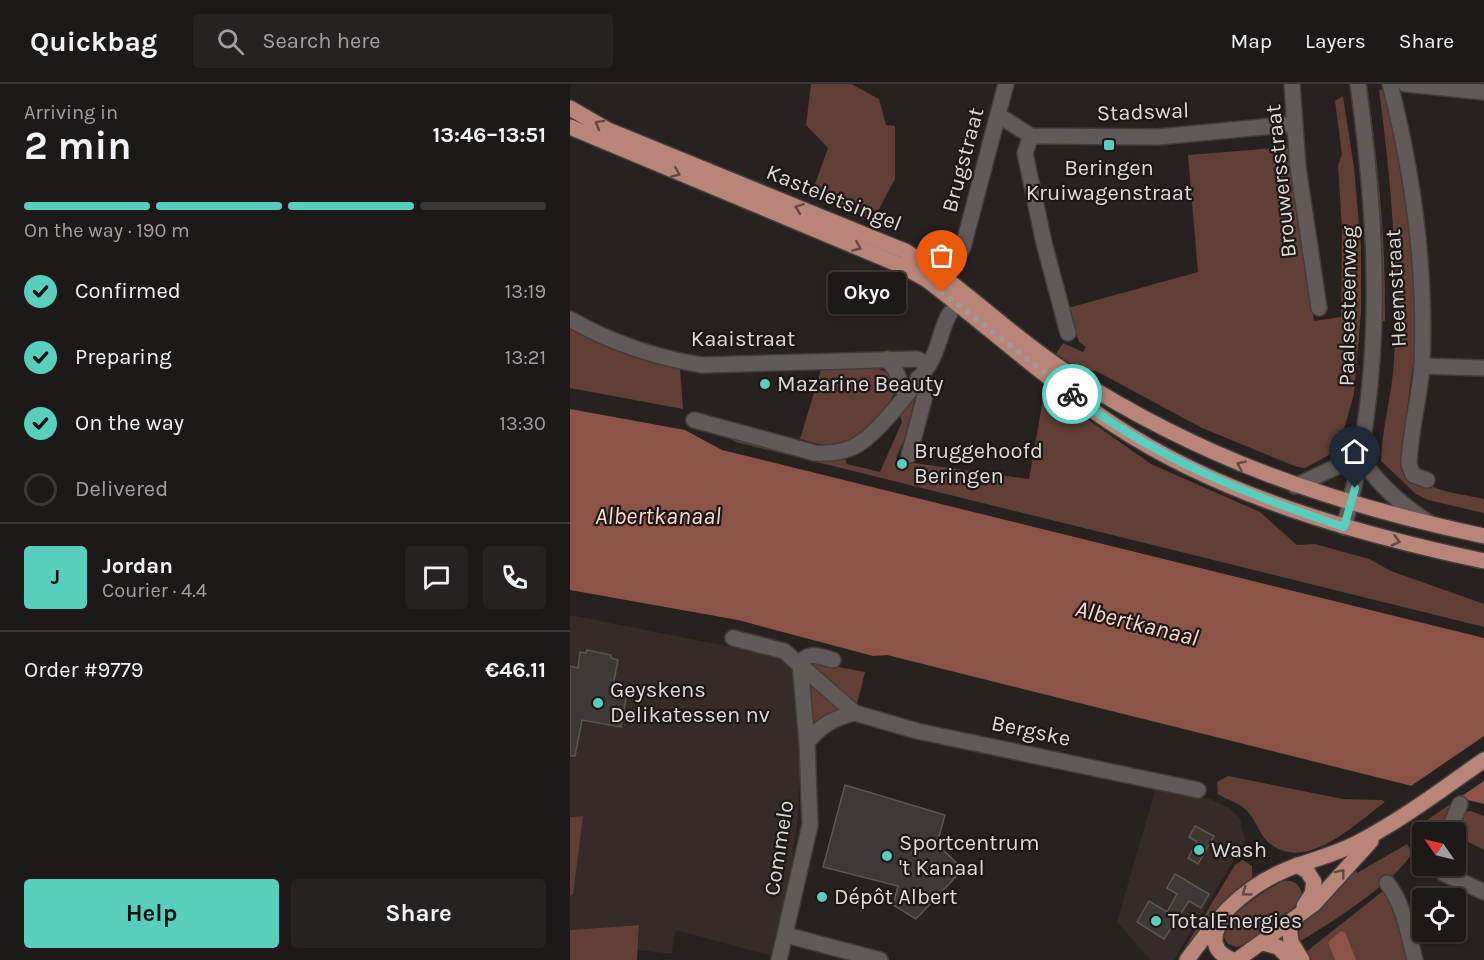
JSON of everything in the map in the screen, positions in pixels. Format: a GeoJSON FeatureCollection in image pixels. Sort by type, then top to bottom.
{"type":"FeatureCollection","features":[{"type":"Feature","properties":{"kind":"main road","name":"Kasteletsingel"},"geometry":{"type":"LineString","coordinates":[[570,108],[608,130],[904,251],[946,278],[1034,350],[1068,374],[1199,446],[1295,486],[1350,504],[1484,536]]}},
{"type":"Feature","properties":{"kind":"main road","name":"Kasteletsingel"},"geometry":{"type":"LineString","coordinates":[[570,128],[902,266],[927,280],[1114,425],[1197,470],[1344,527],[1484,561]]}},
{"type":"Feature","properties":{"kind":"main road"},"geometry":{"type":"LineString","coordinates":[[1187,960],[1226,908],[1256,886],[1298,865],[1328,857],[1388,826],[1484,760]]}},
{"type":"Feature","properties":{"kind":"main road"},"geometry":{"type":"LineString","coordinates":[[1226,908],[1215,933],[1215,943],[1223,955],[1235,960],[1263,943],[1325,893],[1355,857],[1388,826]]}},
{"type":"Feature","properties":{"kind":"main road"},"geometry":{"type":"LineString","coordinates":[[1298,865],[1311,876],[1315,887],[1295,919],[1291,942],[1302,960]]}},
{"type":"Feature","properties":{"kind":"main road"},"geometry":{"type":"LineString","coordinates":[[1263,943],[1278,947],[1291,960]]}},
{"type":"Feature","properties":{"kind":"street","name":"Brugstraat"},"geometry":{"type":"LineString","coordinates":[[946,278],[963,247],[1006,84]]}},
{"type":"Feature","properties":{"kind":"street","name":"Brouwersstraat"},"geometry":{"type":"LineString","coordinates":[[1292,84],[1294,124],[1319,308]]}},
{"type":"Feature","properties":{"kind":"street","name":"Paalsesteenweg"},"geometry":{"type":"LineString","coordinates":[[1344,527],[1360,456],[1370,382],[1376,262],[1372,191],[1358,84]]}},
{"type":"Feature","properties":{"kind":"street","name":"Heemstraat"},"geometry":{"type":"LineString","coordinates":[[1390,84],[1418,244],[1423,305],[1422,366],[1409,464],[1413,475],[1427,480]]}},
{"type":"Feature","properties":{"kind":"street"},"geometry":{"type":"LineString","coordinates":[[1405,84],[1484,92]]}},
{"type":"Feature","properties":{"kind":"street"},"geometry":{"type":"LineString","coordinates":[[998,116],[1031,136],[1025,153],[1044,243],[1068,333]]}},
{"type":"Feature","properties":{"kind":"street","name":"Stadswal"},"geometry":{"type":"LineString","coordinates":[[1031,136],[1158,137],[1294,124]]}},
{"type":"Feature","properties":{"kind":"street"},"geometry":{"type":"LineString","coordinates":[[694,420],[815,453],[830,454],[850,448],[863,441],[929,364],[942,325],[950,314]]}},
{"type":"Feature","properties":{"kind":"street","name":"Kaaistraat"},"geometry":{"type":"LineString","coordinates":[[570,319],[638,350],[702,365],[887,359],[917,359],[929,364]]}},
{"type":"Feature","properties":{"kind":"street"},"geometry":{"type":"LineString","coordinates":[[887,359],[895,369],[905,394]]}},
{"type":"Feature","properties":{"kind":"street"},"geometry":{"type":"LineString","coordinates":[[1422,366],[1484,368]]}},
{"type":"Feature","properties":{"kind":"street"},"geometry":{"type":"LineString","coordinates":[[909,454],[926,392],[918,378]]}},
{"type":"Feature","properties":{"kind":"street"},"geometry":{"type":"LineString","coordinates":[[1295,486],[1360,456],[1370,472],[1393,496],[1431,525]]}},
{"type":"Feature","properties":{"kind":"street"},"geometry":{"type":"LineString","coordinates":[[733,638],[784,651],[855,713]]}},
{"type":"Feature","properties":{"kind":"street"},"geometry":{"type":"LineString","coordinates":[[800,664],[803,658],[810,654],[833,660]]}},
{"type":"Feature","properties":{"kind":"street","name":"Commelo"},"geometry":{"type":"LineString","coordinates":[[779,960],[810,825],[807,742],[800,664]]}},
{"type":"Feature","properties":{"kind":"street"},"geometry":{"type":"LineString","coordinates":[[807,742],[822,726],[834,718],[855,713]]}},
{"type":"Feature","properties":{"kind":"street","name":"Bergske"},"geometry":{"type":"LineString","coordinates":[[855,713],[917,731],[1198,790]]}},
{"type":"Feature","properties":{"kind":"street"},"geometry":{"type":"LineString","coordinates":[[1452,822],[1460,804]]}},
{"type":"Feature","properties":{"kind":"street"},"geometry":{"type":"LineString","coordinates":[[1449,876],[1484,892]]}},
{"type":"Feature","properties":{"kind":"street"},"geometry":{"type":"LineString","coordinates":[[1388,883],[1395,892],[1403,913],[1415,960]]}},
{"type":"Feature","properties":{"kind":"street"},"geometry":{"type":"LineString","coordinates":[[786,935],[878,960]]}},
{"type":"Feature","properties":{"kind":"shaded area"},"geometry":{"type":"Polygon","coordinates":[[[811,84],[851,84],[879,99],[886,125],[895,126],[895,179],[873,220],[819,197],[810,198],[828,148],[806,125],[811,84]]]}},
{"type":"Feature","properties":{"kind":"shaded area"},"geometry":{"type":"Polygon","coordinates":[[[1365,84],[1367,84],[1378,173],[1384,261],[1385,321],[1382,321],[1382,232],[1365,84]]]}},
{"type":"Feature","properties":{"kind":"shaded area"},"geometry":{"type":"Polygon","coordinates":[[[1386,89],[1409,222],[1415,290],[1414,357],[1406,425],[1405,457],[1418,478],[1427,484],[1448,492],[1484,499],[1484,513],[1428,500],[1416,494],[1381,461],[1393,374],[1395,327],[1393,225],[1379,90],[1386,89]]]}},
{"type":"Feature","properties":{"kind":"shaded area"},"geometry":{"type":"Polygon","coordinates":[[[1343,96],[1354,168],[1361,247],[1361,311],[1354,394],[1338,450],[1305,468],[1297,467],[1202,428],[1098,372],[1076,367],[1056,354],[1063,343],[1083,352],[1086,347],[1079,342],[1068,308],[1198,272],[1188,155],[1289,147],[1314,321],[1341,317],[1342,229],[1338,165],[1342,154],[1335,101],[1343,96]]]}},
{"type":"Feature","properties":{"kind":"shaded area"},"geometry":{"type":"Polygon","coordinates":[[[570,329],[636,357],[680,368],[683,409],[570,388],[570,329]]]}},
{"type":"Feature","properties":{"kind":"shaded area"},"geometry":{"type":"Polygon","coordinates":[[[874,367],[893,375],[896,387],[891,400],[870,425],[853,439],[837,446],[800,439],[821,370],[874,367]]]}},
{"type":"Feature","properties":{"kind":"shaded area"},"geometry":{"type":"Polygon","coordinates":[[[1049,392],[1151,464],[1260,512],[1297,545],[1315,544],[1369,559],[1391,571],[1484,604],[1484,627],[736,442],[723,434],[837,460],[845,458],[847,464],[880,472],[902,422],[899,412],[916,394],[906,435],[896,458],[901,465],[907,462],[1029,479],[1043,399],[1049,392]]]}},
{"type":"Feature","properties":{"kind":"shaded area"},"geometry":{"type":"Polygon","coordinates":[[[570,615],[772,655],[784,661],[793,671],[800,738],[798,816],[791,872],[772,956],[675,930],[672,954],[638,950],[639,925],[570,930],[570,896],[573,895],[582,816],[570,817],[570,615]]]}},
{"type":"Feature","properties":{"kind":"shaded area"},"geometry":{"type":"Polygon","coordinates":[[[807,661],[865,672],[856,708],[808,664],[807,661]]]}},
{"type":"Feature","properties":{"kind":"shaded area"},"geometry":{"type":"Polygon","coordinates":[[[811,683],[840,708],[818,722],[812,720],[811,683]]]}},
{"type":"Feature","properties":{"kind":"shaded area"},"geometry":{"type":"Polygon","coordinates":[[[1228,776],[1343,799],[1385,802],[1345,833],[1313,850],[1297,853],[1282,850],[1267,841],[1246,810],[1218,794],[1217,782],[1228,776]]]}},
{"type":"Feature","properties":{"kind":"shaded area"},"geometry":{"type":"Polygon","coordinates":[[[1156,787],[1210,799],[1229,808],[1240,818],[1245,841],[1174,960],[1151,960],[1117,922],[1156,787]]]}},
{"type":"Feature","properties":{"kind":"shaded area"},"geometry":{"type":"Polygon","coordinates":[[[1449,805],[1452,808],[1447,822],[1424,822],[1449,805]]]}},
{"type":"Feature","properties":{"kind":"shaded area"},"geometry":{"type":"Polygon","coordinates":[[[1471,811],[1484,816],[1484,850],[1466,841],[1466,822],[1460,822],[1463,812],[1471,811]]]}},
{"type":"Feature","properties":{"kind":"shaded area"},"geometry":{"type":"Polygon","coordinates":[[[583,816],[573,895],[570,896],[570,817],[583,816]]]}},
{"type":"Feature","properties":{"kind":"shaded area"},"geometry":{"type":"Polygon","coordinates":[[[1407,844],[1412,853],[1403,865],[1377,889],[1299,942],[1298,934],[1304,921],[1329,900],[1354,868],[1357,873],[1407,844]]]}},
{"type":"Feature","properties":{"kind":"shaded area"},"geometry":{"type":"Polygon","coordinates":[[[1243,860],[1252,866],[1252,879],[1178,959],[1235,865],[1243,860]]]}},
{"type":"Feature","properties":{"kind":"shaded area"},"geometry":{"type":"Polygon","coordinates":[[[1282,881],[1298,885],[1302,895],[1298,904],[1245,944],[1237,947],[1228,944],[1223,936],[1230,920],[1246,905],[1282,881]]]}},
{"type":"Feature","properties":{"kind":"shaded area"},"geometry":{"type":"Polygon","coordinates":[[[1383,891],[1389,894],[1411,960],[1306,960],[1309,956],[1306,952],[1383,891]]]}},
{"type":"Feature","properties":{"kind":"shaded area"},"geometry":{"type":"Polygon","coordinates":[[[639,925],[637,960],[570,960],[570,930],[639,925]]]}},
{"type":"Feature","properties":{"kind":"water","name":"Albertkanaal"},"geometry":{"type":"Polygon","coordinates":[[[570,409],[685,430],[722,450],[1484,638],[1484,804],[887,655],[873,656],[738,620],[570,590],[570,409]]]}},
{"type":"Feature","properties":{"kind":"water"},"geometry":{"type":"Polygon","coordinates":[[[1341,931],[1345,932],[1356,960],[1335,960],[1328,942],[1341,931]]]}},
{"type":"Feature","properties":{"kind":"pier"},"geometry":{"type":"Polygon","coordinates":[[[1484,736],[1484,781],[1456,800],[1408,788],[1484,736]]]}},
{"type":"Feature","properties":{"kind":"building","name":"Geyskens Delikatessen nv"},"geometry":{"type":"Polygon","coordinates":[[[587,650],[611,655],[611,658],[618,660],[614,681],[628,687],[621,727],[582,720],[575,756],[570,756],[570,666],[578,668],[580,652],[586,653],[587,650]]]}},
{"type":"Feature","properties":{"kind":"building","name":"Sportcentrum 't Kanaal"},"geometry":{"type":"Polygon","coordinates":[[[845,785],[945,815],[937,844],[963,869],[916,919],[893,905],[898,886],[823,867],[845,785]]]}},
{"type":"Feature","properties":{"kind":"building","name":"Wash"},"geometry":{"type":"Polygon","coordinates":[[[1195,826],[1214,836],[1198,864],[1188,858],[1197,842],[1189,837],[1195,826]]]}},
{"type":"Feature","properties":{"kind":"building"},"geometry":{"type":"Polygon","coordinates":[[[1175,874],[1209,894],[1201,908],[1189,901],[1164,939],[1137,922],[1149,901],[1167,912],[1177,894],[1167,888],[1175,874]]]}},
{"type":"Feature","properties":{"kind":"way so far"},"geometry":{"type":"LineString","coordinates":[[942,292],[1072,394]]}},
{"type":"Feature","properties":{"kind":"place","name":"Beringen Kruiwagenstraat"},"geometry":{"type":"Point","coordinates":[1109,145]}},
{"type":"Feature","properties":{"kind":"place","name":"Okyo"},"geometry":{"type":"Point","coordinates":[942,292]}},
{"type":"Feature","properties":{"kind":"place","name":"Mazarine Beauty"},"geometry":{"type":"Point","coordinates":[765,384]}},
{"type":"Feature","properties":{"kind":"place","name":"Bruggehoofd Beringen"},"geometry":{"type":"Point","coordinates":[902,464]}},
{"type":"Feature","properties":{"kind":"place","name":"Geyskens Delikatessen nv"},"geometry":{"type":"Point","coordinates":[598,703]}},
{"type":"Feature","properties":{"kind":"place","name":"Wash"},"geometry":{"type":"Point","coordinates":[1199,850]}},
{"type":"Feature","properties":{"kind":"place","name":"Sportcentrum 't Kanaal"},"geometry":{"type":"Point","coordinates":[887,856]}},
{"type":"Feature","properties":{"kind":"place","name":"Dépôt Albert"},"geometry":{"type":"Point","coordinates":[822,897]}},
{"type":"Feature","properties":{"kind":"place","name":"TotalEnergies"},"geometry":{"type":"Point","coordinates":[1156,921]}},
{"type":"Feature","properties":{"kind":"route"},"geometry":{"type":"LineString","coordinates":[[1072,394],[1114,425],[1197,470],[1305,514],[1344,527],[1355,488]]}}]}
